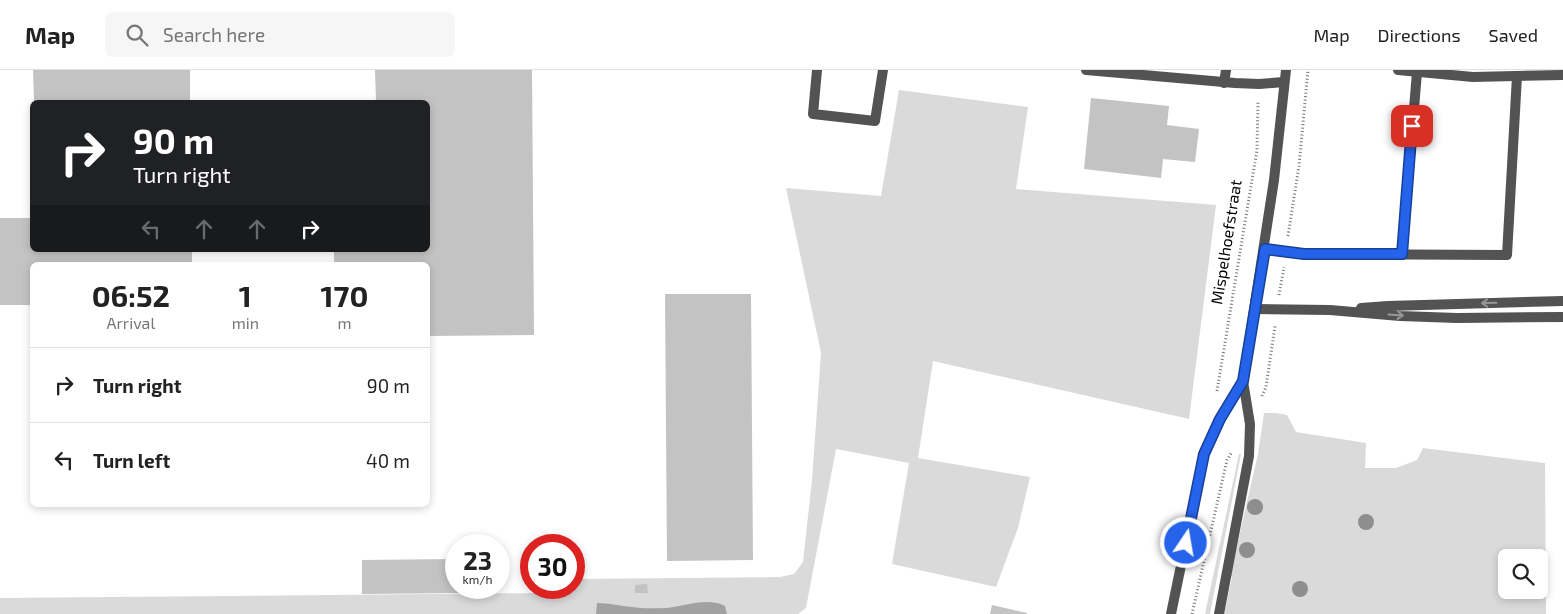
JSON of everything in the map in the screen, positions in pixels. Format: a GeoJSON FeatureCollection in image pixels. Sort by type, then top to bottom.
{"type":"FeatureCollection","features":[{"type":"Feature","properties":{"kind":"street"},"geometry":{"type":"LineString","coordinates":[[817,70],[813,114],[876,121],[883,70]]}},
{"type":"Feature","properties":{"kind":"street"},"geometry":{"type":"LineString","coordinates":[[1086,70],[1224,82],[1259,84],[1284,82]]}},
{"type":"Feature","properties":{"kind":"street"},"geometry":{"type":"LineString","coordinates":[[1224,82],[1226,70]]}},
{"type":"Feature","properties":{"kind":"street"},"geometry":{"type":"LineString","coordinates":[[1219,614],[1249,456],[1250,424],[1243,381],[1265,249],[1286,70]]}},
{"type":"Feature","properties":{"kind":"street"},"geometry":{"type":"LineString","coordinates":[[1398,70],[1473,77],[1563,75]]}},
{"type":"Feature","properties":{"kind":"street"},"geometry":{"type":"LineString","coordinates":[[1402,254],[1417,72]]}},
{"type":"Feature","properties":{"kind":"street"},"geometry":{"type":"LineString","coordinates":[[1265,249],[1304,254],[1507,255],[1516,76]]}},
{"type":"Feature","properties":{"kind":"street"},"geometry":{"type":"LineString","coordinates":[[1330,310],[1388,306],[1563,301]]}},
{"type":"Feature","properties":{"kind":"street"},"geometry":{"type":"LineString","coordinates":[[1256,309],[1330,310],[1400,316],[1563,317]]}},
{"type":"Feature","properties":{"kind":"street"},"geometry":{"type":"LineString","coordinates":[[1171,614],[1204,454],[1220,419],[1243,381]]}},
{"type":"Feature","properties":{"kind":"path","name":"Mispelhoefstraat"},"geometry":{"type":"LineString","coordinates":[[1220,419],[1216,397],[1257,150],[1259,84]]}},
{"type":"Feature","properties":{"kind":"path"},"geometry":{"type":"LineString","coordinates":[[1192,614],[1227,460]]}},
{"type":"Feature","properties":{"kind":"shaded area"},"geometry":{"type":"Polygon","coordinates":[[[899,90],[1028,107],[1016,189],[1216,205],[1189,419],[933,361],[918,458],[1030,477],[1018,528],[996,587],[892,564],[909,463],[836,449],[806,608],[798,614],[0,614],[0,598],[445,594],[445,599],[510,599],[510,593],[520,593],[520,599],[585,599],[585,579],[780,577],[794,574],[803,562],[812,480],[821,353],[786,188],[881,196],[899,90]]]}},
{"type":"Feature","properties":{"kind":"shaded area"},"geometry":{"type":"Polygon","coordinates":[[[1264,413],[1287,415],[1296,432],[1366,443],[1365,468],[1396,468],[1417,460],[1423,448],[1545,463],[1546,549],[1498,549],[1498,599],[1546,599],[1546,614],[1224,614],[1232,577],[1230,576],[1258,454],[1264,413]]]}},
{"type":"Feature","properties":{"kind":"shaded area"},"geometry":{"type":"Polygon","coordinates":[[[1239,454],[1241,454],[1210,614],[1205,614],[1239,454]]]}},
{"type":"Feature","properties":{"kind":"shaded area"},"geometry":{"type":"Polygon","coordinates":[[[711,602],[725,606],[727,614],[596,614],[597,603],[636,608],[667,608],[711,602]]]}},
{"type":"Feature","properties":{"kind":"building"},"geometry":{"type":"Polygon","coordinates":[[[33,70],[190,70],[190,100],[34,100],[33,70]]]}},
{"type":"Feature","properties":{"kind":"building"},"geometry":{"type":"Polygon","coordinates":[[[375,70],[532,70],[534,335],[430,336],[430,262],[334,262],[334,252],[430,252],[430,100],[376,100],[375,70]]]}},
{"type":"Feature","properties":{"kind":"building"},"geometry":{"type":"Polygon","coordinates":[[[1091,98],[1169,106],[1167,125],[1199,129],[1195,162],[1163,159],[1161,178],[1084,169],[1091,98]]]}},
{"type":"Feature","properties":{"kind":"building"},"geometry":{"type":"Polygon","coordinates":[[[0,218],[30,218],[30,252],[192,252],[192,262],[30,262],[30,305],[0,305],[0,218]]]}},
{"type":"Feature","properties":{"kind":"building"},"geometry":{"type":"Polygon","coordinates":[[[665,294],[751,294],[753,560],[667,561],[665,294]]]}},
{"type":"Feature","properties":{"kind":"building"},"geometry":{"type":"Polygon","coordinates":[[[445,559],[445,593],[362,594],[362,560],[445,559]]]}},
{"type":"Feature","properties":{"kind":"building"},"geometry":{"type":"Polygon","coordinates":[[[647,584],[648,593],[635,593],[635,585],[647,584]]]}},
{"type":"Feature","properties":{"kind":"building"},"geometry":{"type":"Polygon","coordinates":[[[992,605],[1027,613],[1027,614],[990,614],[992,605]]]}},
{"type":"Feature","properties":{"kind":"route"},"geometry":{"type":"LineString","coordinates":[[1186,543],[1204,454],[1220,419],[1243,381],[1265,249],[1304,254],[1402,254],[1412,126]]}}]}
